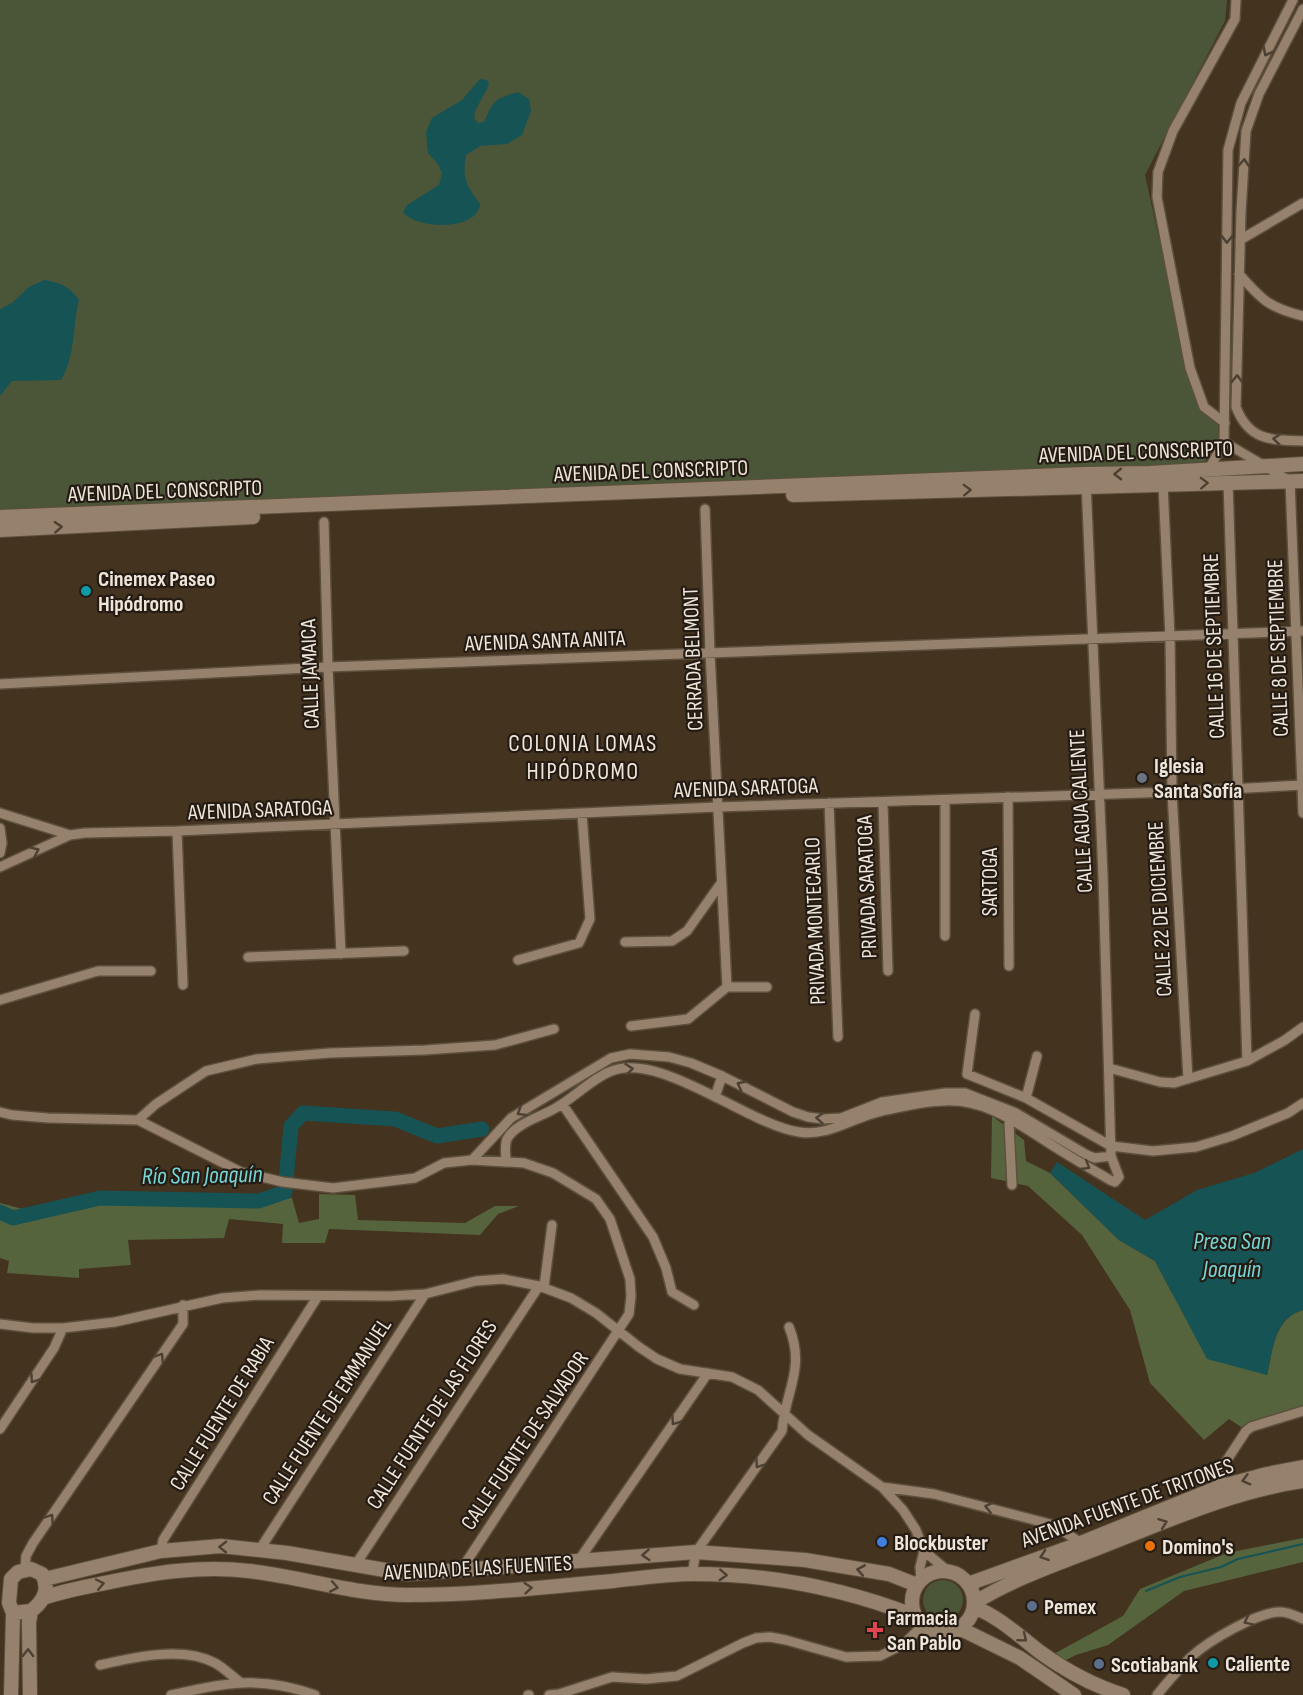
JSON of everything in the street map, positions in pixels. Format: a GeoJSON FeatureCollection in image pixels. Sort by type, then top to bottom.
{"type":"FeatureCollection","features":[{"type":"Feature","properties":{"kind":"main road","name":"AVENIDA DEL CONSCRIPTO"},"geometry":{"type":"LineString","coordinates":[[0,530],[324,513],[1085,480],[1150,473],[1303,464]]}},
{"type":"Feature","properties":{"kind":"main road","name":"AVENIDA DEL CONSCRIPTO"},"geometry":{"type":"LineString","coordinates":[[0,517],[1085,480],[1163,484],[1296,481]]}},
{"type":"Feature","properties":{"kind":"main road","name":"AVENIDA FUENTE DE TRITONES"},"geometry":{"type":"LineString","coordinates":[[968,1584],[1081,1543],[1219,1487],[1303,1467]]}},
{"type":"Feature","properties":{"kind":"main road","name":"AVENIDA FUENTE DE TRITONES"},"geometry":{"type":"LineString","coordinates":[[974,1605],[1016,1580],[1227,1498],[1267,1487],[1303,1481]]}},
{"type":"Feature","properties":{"kind":"main road","name":"AVENIDA DE LAS FUENTES"},"geometry":{"type":"LineString","coordinates":[[45,1579],[161,1551],[221,1546],[287,1553],[408,1574],[696,1552],[805,1560],[889,1574],[919,1582]]}},
{"type":"Feature","properties":{"kind":"main road"},"geometry":{"type":"LineString","coordinates":[[286,1577],[294,1563],[287,1553]]}},
{"type":"Feature","properties":{"kind":"main road"},"geometry":{"type":"LineString","coordinates":[[303,1581],[298,1570],[299,1564],[307,1556]]}},
{"type":"Feature","properties":{"kind":"main road","name":"AVENIDA DE LAS FUENTES"},"geometry":{"type":"LineString","coordinates":[[43,1598],[135,1576],[194,1569],[233,1569],[365,1592],[429,1595],[692,1574],[776,1579],[860,1597],[919,1621]]}},
{"type":"Feature","properties":{"kind":"main road"},"geometry":{"type":"LineString","coordinates":[[11,1695],[9,1591],[5,1580],[25,1570],[38,1571],[45,1579],[46,1590],[43,1598],[31,1611],[29,1622],[30,1695]]}},
{"type":"Feature","properties":{"kind":"main road"},"geometry":{"type":"LineString","coordinates":[[939,1571],[949,1572],[960,1576],[968,1584],[973,1593],[974,1605],[969,1619],[959,1629],[952,1632],[937,1632],[919,1621],[912,1597],[919,1582],[930,1574],[939,1571]]}},
{"type":"Feature","properties":{"kind":"main road"},"geometry":{"type":"LineString","coordinates":[[974,1605],[1084,1681],[1123,1695]]}},
{"type":"Feature","properties":{"kind":"main road"},"geometry":{"type":"LineString","coordinates":[[8,1613],[31,1611]]}},
{"type":"Feature","properties":{"kind":"main road"},"geometry":{"type":"LineString","coordinates":[[959,1629],[1020,1658],[1074,1695]]}},
{"type":"Feature","properties":{"kind":"street"},"geometry":{"type":"LineString","coordinates":[[1225,423],[1204,407],[1190,368],[1157,197],[1158,172],[1173,131],[1235,19],[1236,0]]}},
{"type":"Feature","properties":{"kind":"street"},"geometry":{"type":"LineString","coordinates":[[1209,470],[1224,442],[1228,150],[1241,103],[1293,0]]}},
{"type":"Feature","properties":{"kind":"street"},"geometry":{"type":"LineString","coordinates":[[1303,9],[1259,94],[1246,131],[1240,240],[1236,407],[1242,422],[1252,432],[1270,440],[1303,441]]}},
{"type":"Feature","properties":{"kind":"street"},"geometry":{"type":"LineString","coordinates":[[1240,240],[1303,203]]}},
{"type":"Feature","properties":{"kind":"street"},"geometry":{"type":"LineString","coordinates":[[1239,274],[1264,302],[1303,316]]}},
{"type":"Feature","properties":{"kind":"street"},"geometry":{"type":"LineString","coordinates":[[1224,442],[1264,466],[1296,481]]}},
{"type":"Feature","properties":{"kind":"street","name":"CALLE AGUA CALIENTE"},"geometry":{"type":"LineString","coordinates":[[1014,1116],[1072,1158],[1115,1182],[1119,1177],[1111,1151],[1099,794],[1085,480]]}},
{"type":"Feature","properties":{"kind":"street","name":"CALLE 8 DE SEPTIEMBRE"},"geometry":{"type":"LineString","coordinates":[[1296,481],[1303,813]]}},
{"type":"Feature","properties":{"kind":"street","name":"CALLE 16 DE SEPTIEMBRE"},"geometry":{"type":"LineString","coordinates":[[1228,482],[1247,1061]]}},
{"type":"Feature","properties":{"kind":"street","name":"CALLE 22 DE DICIEMBRE"},"geometry":{"type":"LineString","coordinates":[[1163,484],[1170,637],[1172,792],[1188,1078]]}},
{"type":"Feature","properties":{"kind":"street","name":"CERRADA BELMONT"},"geometry":{"type":"LineString","coordinates":[[705,508],[727,987]]}},
{"type":"Feature","properties":{"kind":"street","name":"CALLE JAMAICA"},"geometry":{"type":"LineString","coordinates":[[324,522],[341,954]]}},
{"type":"Feature","properties":{"kind":"street","name":"AVENIDA SANTA ANITA"},"geometry":{"type":"LineString","coordinates":[[0,684],[328,667],[1300,632]]}},
{"type":"Feature","properties":{"kind":"street","name":"AVENIDA SARATOGA"},"geometry":{"type":"LineString","coordinates":[[70,835],[85,832],[335,825],[717,807],[883,803],[1303,785]]}},
{"type":"Feature","properties":{"kind":"street","name":"SARTOGA"},"geometry":{"type":"LineString","coordinates":[[1008,797],[1009,966]]}},
{"type":"Feature","properties":{"kind":"street"},"geometry":{"type":"LineString","coordinates":[[945,800],[945,936]]}},
{"type":"Feature","properties":{"kind":"street","name":"PRIVADA MONTECARLO"},"geometry":{"type":"LineString","coordinates":[[829,803],[838,1037]]}},
{"type":"Feature","properties":{"kind":"street","name":"PRIVADA SARATOGA"},"geometry":{"type":"LineString","coordinates":[[883,803],[888,971]]}},
{"type":"Feature","properties":{"kind":"street"},"geometry":{"type":"LineString","coordinates":[[0,813],[70,835]]}},
{"type":"Feature","properties":{"kind":"street"},"geometry":{"type":"LineString","coordinates":[[518,960],[579,943],[590,919],[582,814]]}},
{"type":"Feature","properties":{"kind":"street"},"geometry":{"type":"LineString","coordinates":[[0,828],[2,843],[0,853]]}},
{"type":"Feature","properties":{"kind":"street"},"geometry":{"type":"LineString","coordinates":[[177,831],[183,985]]}},
{"type":"Feature","properties":{"kind":"street"},"geometry":{"type":"LineString","coordinates":[[0,867],[70,835]]}},
{"type":"Feature","properties":{"kind":"street"},"geometry":{"type":"LineString","coordinates":[[626,942],[672,941],[687,931],[722,883]]}},
{"type":"Feature","properties":{"kind":"street"},"geometry":{"type":"LineString","coordinates":[[249,957],[404,951]]}},
{"type":"Feature","properties":{"kind":"street"},"geometry":{"type":"LineString","coordinates":[[0,1000],[98,971],[151,971]]}},
{"type":"Feature","properties":{"kind":"street"},"geometry":{"type":"LineString","coordinates":[[631,1026],[688,1019],[727,987],[767,987]]}},
{"type":"Feature","properties":{"kind":"street"},"geometry":{"type":"LineString","coordinates":[[975,1014],[967,1074],[1026,1098],[1111,1151]]}},
{"type":"Feature","properties":{"kind":"street"},"geometry":{"type":"LineString","coordinates":[[1109,1068],[1160,1082],[1174,1083],[1247,1061],[1303,1027]]}},
{"type":"Feature","properties":{"kind":"street"},"geometry":{"type":"LineString","coordinates":[[0,1112],[48,1118],[138,1120],[156,1104],[206,1071],[257,1059],[495,1045],[554,1029]]}},
{"type":"Feature","properties":{"kind":"street"},"geometry":{"type":"LineString","coordinates":[[472,1160],[511,1118],[611,1058],[630,1054],[669,1057],[722,1076],[793,1112],[823,1119],[841,1118],[882,1102],[945,1093],[964,1094],[1014,1116],[1095,1158],[1111,1151],[1153,1151],[1196,1146],[1241,1132],[1288,1113],[1303,1103]]}},
{"type":"Feature","properties":{"kind":"street"},"geometry":{"type":"LineString","coordinates":[[1026,1098],[1037,1056]]}},
{"type":"Feature","properties":{"kind":"street"},"geometry":{"type":"LineString","coordinates":[[506,1162],[505,1146],[510,1134],[516,1129],[563,1105],[609,1071],[637,1068],[660,1073],[773,1124],[797,1132],[815,1134],[878,1112],[944,1101],[965,1102],[1014,1116]]}},
{"type":"Feature","properties":{"kind":"street"},"geometry":{"type":"LineString","coordinates":[[715,1097],[722,1076]]}},
{"type":"Feature","properties":{"kind":"street"},"geometry":{"type":"LineString","coordinates":[[570,1081],[578,1094]]}},
{"type":"Feature","properties":{"kind":"street"},"geometry":{"type":"LineString","coordinates":[[563,1105],[653,1237],[666,1268],[672,1292],[694,1305]]}},
{"type":"Feature","properties":{"kind":"street"},"geometry":{"type":"LineString","coordinates":[[1012,1185],[1009,1124],[1014,1116]]}},
{"type":"Feature","properties":{"kind":"street","name":"CALLE FUENTE DE SALVADOR"},"geometry":{"type":"LineString","coordinates":[[138,1120],[242,1172],[286,1183],[333,1188],[416,1178],[444,1163],[472,1160],[524,1163],[553,1173],[596,1199],[610,1219],[630,1278],[629,1314],[461,1570]]}},
{"type":"Feature","properties":{"kind":"street"},"geometry":{"type":"LineString","coordinates":[[542,1286],[552,1225]]}},
{"type":"Feature","properties":{"kind":"street"},"geometry":{"type":"LineString","coordinates":[[0,1324],[33,1328],[63,1328],[115,1322],[222,1298],[260,1295],[425,1294],[476,1281],[503,1279],[542,1286],[571,1298],[596,1313],[657,1359],[680,1369],[732,1377],[758,1390],[823,1447],[882,1487],[903,1510],[916,1530],[924,1551],[949,1572]]}},
{"type":"Feature","properties":{"kind":"street","name":"CALLE FUENTE DE LAS FLORES"},"geometry":{"type":"LineString","coordinates":[[356,1564],[542,1286]]}},
{"type":"Feature","properties":{"kind":"street","name":"CALLE FUENTE DE EMMANUEL"},"geometry":{"type":"LineString","coordinates":[[260,1549],[425,1294]]}},
{"type":"Feature","properties":{"kind":"street","name":"CALLE FUENTE DE RABIA"},"geometry":{"type":"LineString","coordinates":[[161,1551],[163,1540],[318,1296]]}},
{"type":"Feature","properties":{"kind":"street"},"geometry":{"type":"LineString","coordinates":[[25,1570],[26,1556],[33,1543],[183,1324],[183,1305]]}},
{"type":"Feature","properties":{"kind":"street"},"geometry":{"type":"LineString","coordinates":[[692,1574],[696,1552],[782,1431],[783,1413],[792,1385],[796,1362],[795,1342],[789,1327]]}},
{"type":"Feature","properties":{"kind":"street"},"geometry":{"type":"LineString","coordinates":[[0,1429],[54,1348],[63,1328]]}},
{"type":"Feature","properties":{"kind":"street"},"geometry":{"type":"LineString","coordinates":[[579,1560],[708,1373]]}},
{"type":"Feature","properties":{"kind":"street"},"geometry":{"type":"LineString","coordinates":[[1219,1487],[1225,1463],[1246,1431],[1251,1427],[1303,1411]]}},
{"type":"Feature","properties":{"kind":"street"},"geometry":{"type":"LineString","coordinates":[[882,1487],[934,1494],[1054,1524],[1081,1543]]}},
{"type":"Feature","properties":{"kind":"street"},"geometry":{"type":"LineString","coordinates":[[919,1582],[924,1551]]}},
{"type":"Feature","properties":{"kind":"street"},"geometry":{"type":"LineString","coordinates":[[1157,1695],[1172,1676],[1194,1655],[1242,1623],[1267,1613],[1283,1611],[1303,1619]]}},
{"type":"Feature","properties":{"kind":"street"},"geometry":{"type":"LineString","coordinates":[[549,1695],[612,1677],[646,1679],[677,1676],[756,1638],[771,1637],[786,1640],[846,1657],[880,1656],[904,1644],[919,1621]]}},
{"type":"Feature","properties":{"kind":"street"},"geometry":{"type":"LineString","coordinates":[[100,1665],[130,1658],[169,1654],[198,1657],[213,1662],[241,1683]]}},
{"type":"Feature","properties":{"kind":"street"},"geometry":{"type":"LineString","coordinates":[[171,1695],[241,1683],[266,1682],[315,1695]]}},
{"type":"Feature","properties":{"kind":"green space"},"geometry":{"type":"Polygon","coordinates":[[[0,0],[1227,0],[1225,21],[1145,175],[1177,321],[1202,409],[1218,425],[1218,441],[1202,466],[0,510],[0,0]]]}},
{"type":"Feature","properties":{"kind":"green space"},"geometry":{"type":"Polygon","coordinates":[[[992,1116],[1024,1140],[1026,1161],[1050,1173],[1119,1240],[1155,1261],[1172,1293],[1267,1375],[1280,1327],[1293,1314],[1303,1310],[1303,1405],[1241,1427],[1229,1419],[1204,1440],[1150,1383],[1130,1310],[1082,1235],[1028,1186],[991,1178],[992,1116]]]}},
{"type":"Feature","properties":{"kind":"green space"},"geometry":{"type":"Polygon","coordinates":[[[319,1194],[355,1195],[358,1220],[465,1223],[495,1206],[519,1206],[498,1214],[480,1235],[329,1229],[325,1243],[282,1243],[283,1224],[229,1219],[224,1238],[128,1240],[131,1265],[79,1269],[79,1278],[7,1273],[9,1261],[0,1258],[0,1203],[34,1212],[101,1196],[231,1202],[292,1198],[299,1223],[319,1219],[319,1194]]]}},
{"type":"Feature","properties":{"kind":"green space"},"geometry":{"type":"Polygon","coordinates":[[[1303,1538],[1303,1562],[1184,1591],[1108,1645],[1076,1655],[1060,1663],[1052,1655],[1123,1616],[1140,1589],[1227,1553],[1303,1538]]]}},
{"type":"Feature","properties":{"kind":"green space"},"geometry":{"type":"Polygon","coordinates":[[[943,1580],[957,1586],[963,1600],[957,1614],[943,1620],[929,1614],[923,1600],[929,1586],[943,1580]]]}},
{"type":"Feature","properties":{"kind":"water"},"geometry":{"type":"Polygon","coordinates":[[[480,79],[487,80],[489,85],[475,111],[474,118],[478,123],[484,122],[496,101],[518,92],[529,99],[531,111],[522,135],[507,144],[480,146],[466,155],[466,181],[480,204],[477,213],[469,219],[446,225],[420,222],[410,218],[403,212],[407,205],[439,185],[442,173],[438,164],[428,153],[426,132],[432,118],[462,100],[480,79]]]}},
{"type":"Feature","properties":{"kind":"water"},"geometry":{"type":"Polygon","coordinates":[[[44,280],[64,286],[79,300],[66,370],[61,380],[12,381],[0,396],[0,309],[12,303],[29,287],[44,280]]]}},
{"type":"Feature","properties":{"kind":"water","name":"Presa San Joaquín"},"geometry":{"type":"Polygon","coordinates":[[[1303,1149],[1303,1310],[1293,1314],[1280,1327],[1267,1375],[1207,1359],[1155,1261],[1119,1240],[1050,1173],[1057,1162],[1145,1220],[1197,1190],[1254,1173],[1303,1149]]]}},
{"type":"Feature","properties":{"kind":"waterway","name":"Río San Joaquín"},"geometry":{"type":"LineString","coordinates":[[0,1212],[13,1218],[100,1198],[259,1201],[285,1192],[291,1126],[303,1113],[395,1119],[437,1136],[482,1129]]}},
{"type":"Feature","properties":{"kind":"waterway"},"geometry":{"type":"LineString","coordinates":[[1146,1591],[1180,1577],[1221,1567],[1238,1559],[1303,1544]]}},
{"type":"Feature","properties":{"kind":"place","name":"Cinemex Paseo Hipódromo"},"geometry":{"type":"Point","coordinates":[86,591]}},
{"type":"Feature","properties":{"kind":"place","name":"Iglesia Santa Sofía"},"geometry":{"type":"Point","coordinates":[1142,778]}},
{"type":"Feature","properties":{"kind":"place","name":"Blockbuster"},"geometry":{"type":"Point","coordinates":[882,1542]}},
{"type":"Feature","properties":{"kind":"place","name":"Domino's"},"geometry":{"type":"Point","coordinates":[1150,1546]}},
{"type":"Feature","properties":{"kind":"place","name":"Pemex"},"geometry":{"type":"Point","coordinates":[1032,1606]}},
{"type":"Feature","properties":{"kind":"place","name":"Farmacia San Pablo"},"geometry":{"type":"Point","coordinates":[875,1630]}},
{"type":"Feature","properties":{"kind":"place","name":"Caliente"},"geometry":{"type":"Point","coordinates":[1213,1663]}},
{"type":"Feature","properties":{"kind":"place","name":"Scotiabank"},"geometry":{"type":"Point","coordinates":[1099,1664]}},
{"type":"Feature","properties":{"kind":"district","name":"COLONIA LOMAS HIPÓDROMO"},"geometry":{"type":"Point","coordinates":[583,757]}}]}
